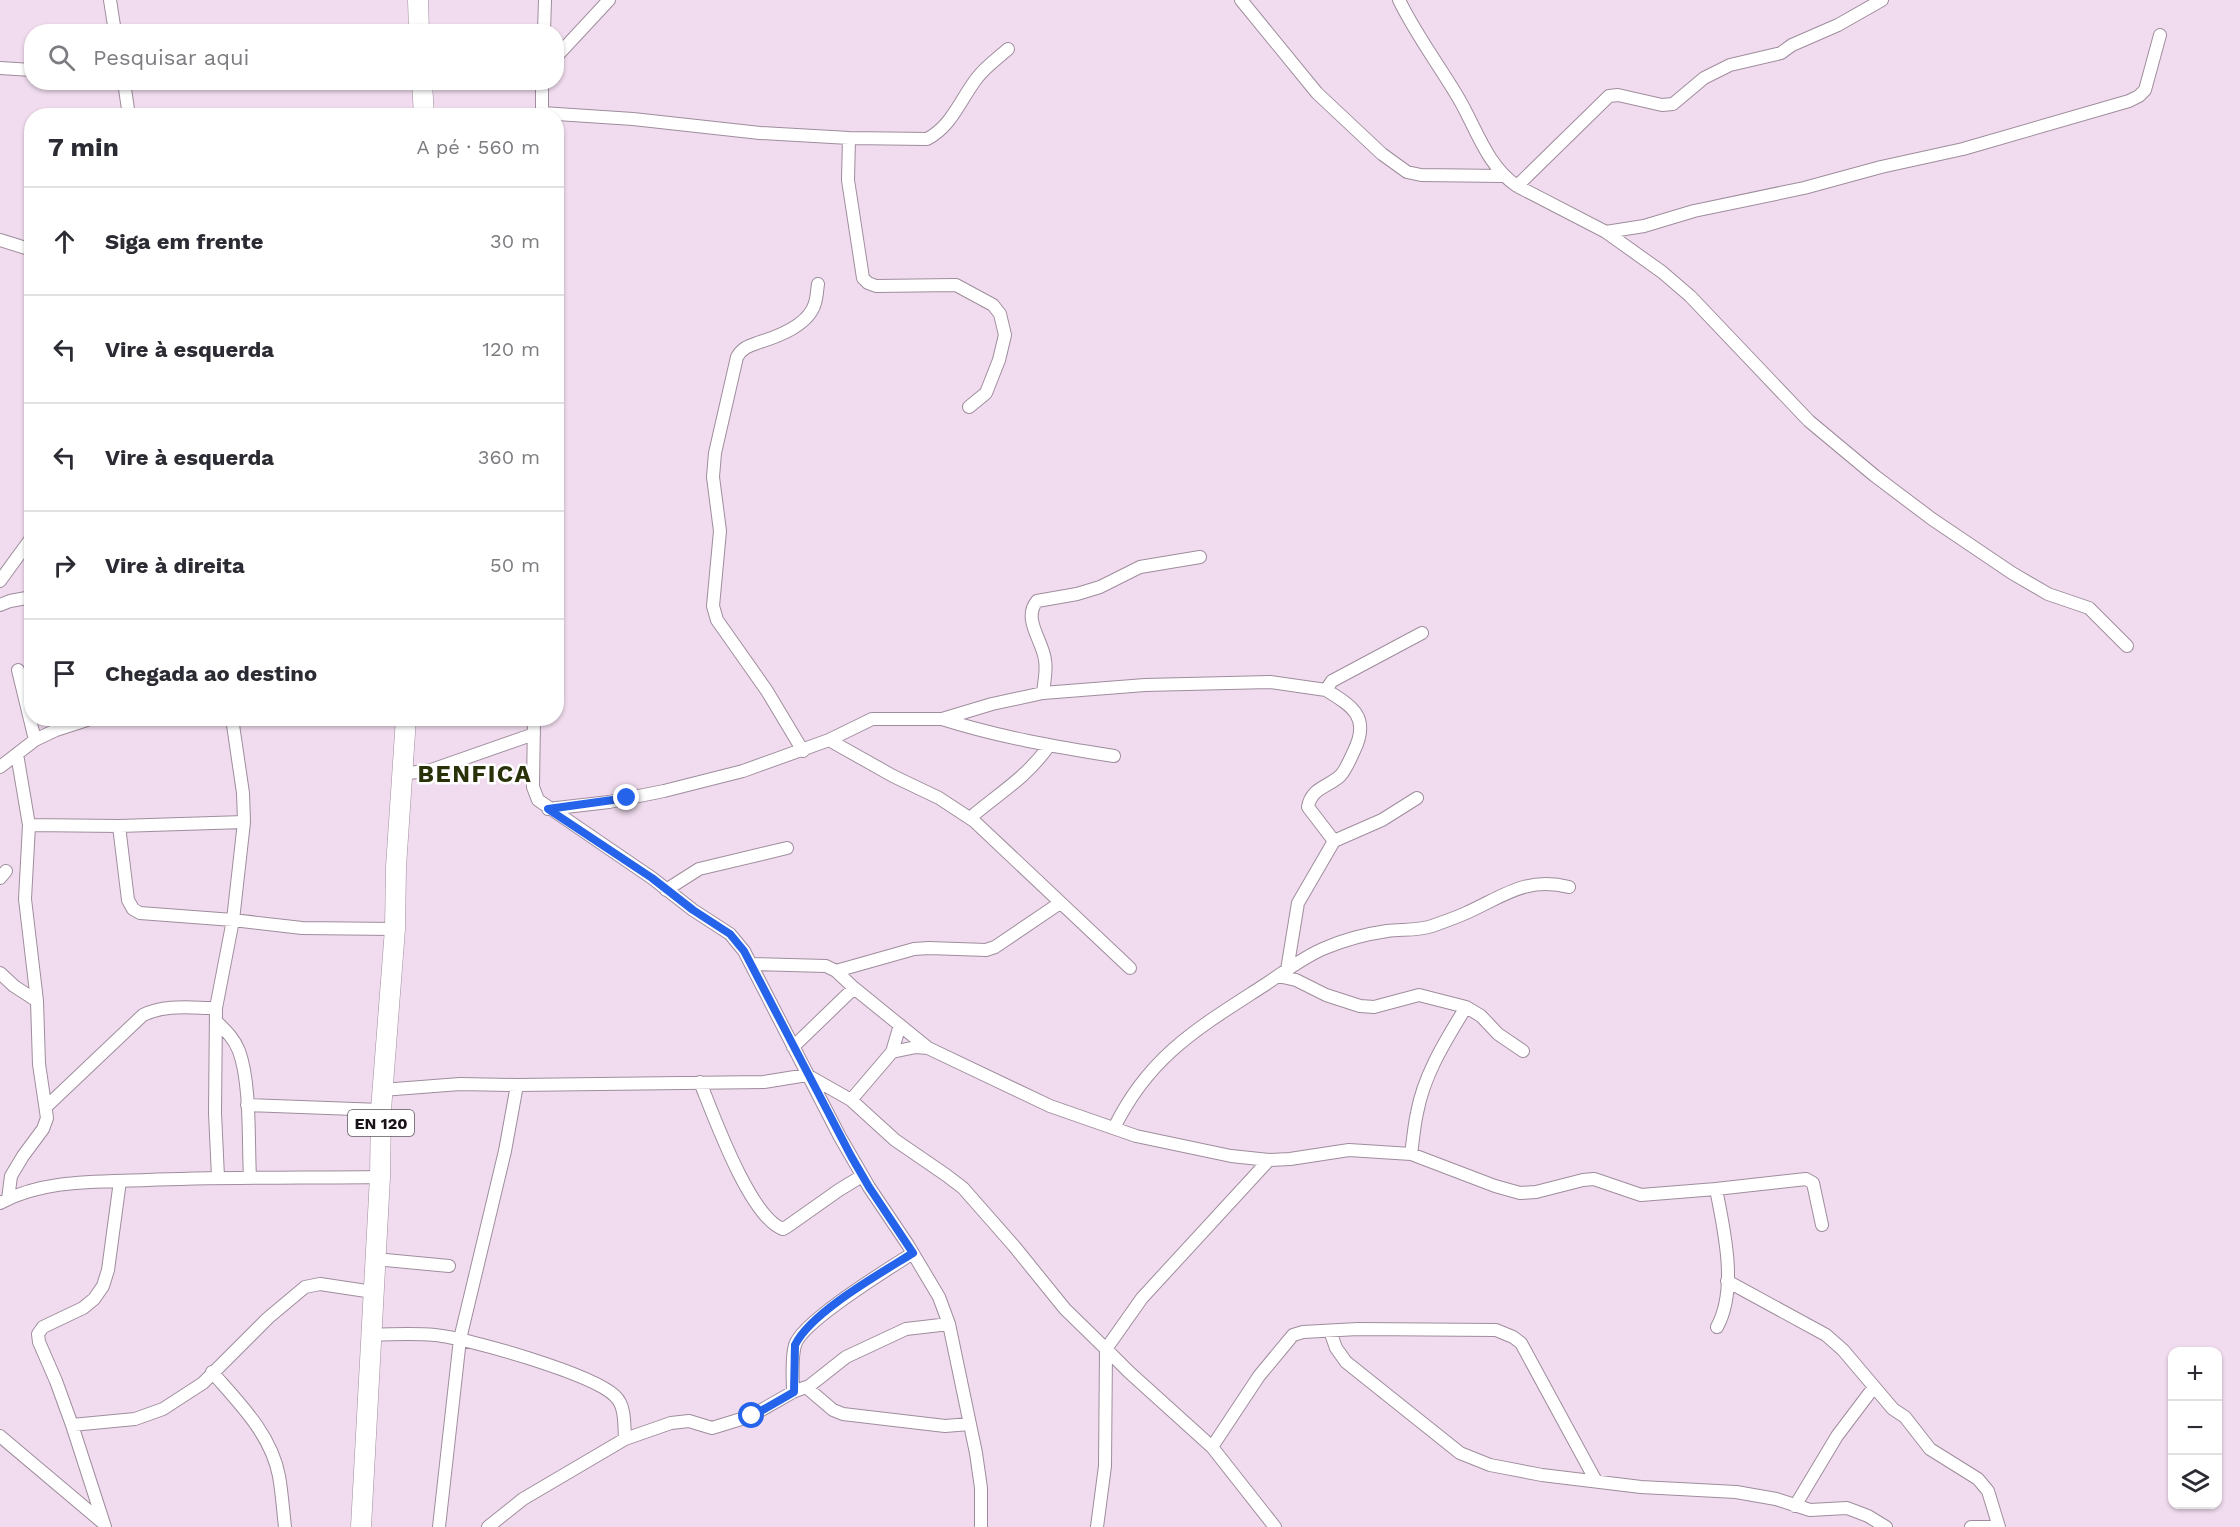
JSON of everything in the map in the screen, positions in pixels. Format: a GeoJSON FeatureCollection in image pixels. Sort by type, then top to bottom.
{"type":"FeatureCollection","features":[{"type":"Feature","properties":{"kind":"main road"},"geometry":{"type":"LineString","coordinates":[[418,0],[419,24]]}},
{"type":"Feature","properties":{"kind":"main road"},"geometry":{"type":"LineString","coordinates":[[422,90],[423,108]]}},
{"type":"Feature","properties":{"kind":"main road","name":"EN 120"},"geometry":{"type":"LineString","coordinates":[[361,1527],[380,1177],[382,1090],[395,929],[396,867],[405,726]]}},
{"type":"Feature","properties":{"kind":"street"},"geometry":{"type":"LineString","coordinates":[[110,0],[114,24]]}},
{"type":"Feature","properties":{"kind":"street"},"geometry":{"type":"LineString","coordinates":[[544,24],[545,0]]}},
{"type":"Feature","properties":{"kind":"street"},"geometry":{"type":"LineString","coordinates":[[564,48],[609,0]]}},
{"type":"Feature","properties":{"kind":"street"},"geometry":{"type":"LineString","coordinates":[[1241,0],[1317,93],[1382,154],[1407,172],[1421,176],[1503,176]]}},
{"type":"Feature","properties":{"kind":"street"},"geometry":{"type":"LineString","coordinates":[[1399,0],[1412,27],[1459,99],[1503,176],[1516,186],[1606,232],[1662,272],[1690,296],[1809,421],[1875,476],[1932,519],[2012,573],[2048,594],[2089,608],[2127,646]]}},
{"type":"Feature","properties":{"kind":"street"},"geometry":{"type":"LineString","coordinates":[[1516,186],[1609,96],[1618,95],[1662,105],[1673,104],[1704,78],[1730,66],[1781,53],[1792,45],[1838,26],[1882,0]]}},
{"type":"Feature","properties":{"kind":"street"},"geometry":{"type":"LineString","coordinates":[[1606,232],[1644,226],[1694,211],[1804,188],[1881,167],[1963,149],[2129,101],[2145,90],[2160,35]]}},
{"type":"Feature","properties":{"kind":"street"},"geometry":{"type":"LineString","coordinates":[[564,115],[633,118],[760,133],[927,140],[938,134],[948,123],[978,76],[1008,49]]}},
{"type":"Feature","properties":{"kind":"street"},"geometry":{"type":"LineString","coordinates":[[0,68],[24,70]]}},
{"type":"Feature","properties":{"kind":"street"},"geometry":{"type":"LineString","coordinates":[[125,90],[128,108]]}},
{"type":"Feature","properties":{"kind":"street"},"geometry":{"type":"LineString","coordinates":[[542,108],[543,90]]}},
{"type":"Feature","properties":{"kind":"street"},"geometry":{"type":"LineString","coordinates":[[849,138],[848,180],[863,278],[876,286],[956,285],[993,305],[1000,314],[1005,335],[999,360],[986,393],[969,407]]}},
{"type":"Feature","properties":{"kind":"street"},"geometry":{"type":"LineString","coordinates":[[0,240],[24,248]]}},
{"type":"Feature","properties":{"kind":"street"},"geometry":{"type":"LineString","coordinates":[[802,751],[767,691],[717,620],[713,606],[720,531],[713,477],[715,453],[737,357],[741,350],[783,334],[809,314],[815,304],[818,284]]}},
{"type":"Feature","properties":{"kind":"street"},"geometry":{"type":"LineString","coordinates":[[0,581],[24,548]]}},
{"type":"Feature","properties":{"kind":"street"},"geometry":{"type":"LineString","coordinates":[[1043,693],[1045,657],[1033,625],[1032,613],[1037,601],[1077,594],[1140,567],[1200,557]]}},
{"type":"Feature","properties":{"kind":"street"},"geometry":{"type":"LineString","coordinates":[[0,605],[24,599]]}},
{"type":"Feature","properties":{"kind":"street"},"geometry":{"type":"LineString","coordinates":[[1326,690],[1332,681],[1422,633]]}},
{"type":"Feature","properties":{"kind":"street"},"geometry":{"type":"LineString","coordinates":[[18,670],[24,695]]}},
{"type":"Feature","properties":{"kind":"street"},"geometry":{"type":"LineString","coordinates":[[548,809],[609,802],[743,771],[802,751],[872,719],[942,719],[992,704],[1043,693],[1145,685],[1270,682],[1326,690],[1348,704],[1360,721],[1361,737],[1342,773],[1320,788],[1309,800],[1308,807],[1334,841]]}},
{"type":"Feature","properties":{"kind":"street"},"geometry":{"type":"LineString","coordinates":[[942,719],[1048,747],[1114,756]]}},
{"type":"Feature","properties":{"kind":"street"},"geometry":{"type":"LineString","coordinates":[[32,726],[35,740]]}},
{"type":"Feature","properties":{"kind":"street"},"geometry":{"type":"LineString","coordinates":[[0,767],[35,740],[68,726]]}},
{"type":"Feature","properties":{"kind":"street"},"geometry":{"type":"LineString","coordinates":[[218,1177],[215,1113],[216,1008],[233,920],[244,822],[243,793],[233,726]]}},
{"type":"Feature","properties":{"kind":"street"},"geometry":{"type":"LineString","coordinates":[[534,726],[533,788],[538,800],[730,934],[751,964],[807,1075],[862,1176],[939,1297],[949,1324],[970,1424],[981,1488],[981,1527]]}},
{"type":"Feature","properties":{"kind":"street"},"geometry":{"type":"LineString","coordinates":[[402,774],[431,770],[534,734]]}},
{"type":"Feature","properties":{"kind":"street"},"geometry":{"type":"LineString","coordinates":[[829,740],[893,776],[939,798],[970,818],[1130,968]]}},
{"type":"Feature","properties":{"kind":"street"},"geometry":{"type":"LineString","coordinates":[[970,818],[995,796],[1025,775],[1048,747]]}},
{"type":"Feature","properties":{"kind":"street"},"geometry":{"type":"LineString","coordinates":[[4,1201],[11,1176],[43,1129],[47,1118],[39,1064],[37,1001],[25,899],[29,825],[17,754]]}},
{"type":"Feature","properties":{"kind":"street"},"geometry":{"type":"LineString","coordinates":[[1283,973],[1298,903],[1334,841],[1382,820],[1417,798]]}},
{"type":"Feature","properties":{"kind":"street"},"geometry":{"type":"LineString","coordinates":[[29,825],[119,826],[244,822]]}},
{"type":"Feature","properties":{"kind":"street"},"geometry":{"type":"LineString","coordinates":[[119,826],[128,900],[133,909],[140,913],[302,928],[395,929]]}},
{"type":"Feature","properties":{"kind":"street"},"geometry":{"type":"LineString","coordinates":[[666,890],[699,869],[787,848]]}},
{"type":"Feature","properties":{"kind":"street"},"geometry":{"type":"LineString","coordinates":[[1114,1128],[1126,1103],[1139,1084],[1176,1046],[1222,1012],[1307,957],[1326,948],[1375,933],[1428,928],[1467,913],[1518,888],[1552,883],[1569,887]]}},
{"type":"Feature","properties":{"kind":"street"},"geometry":{"type":"LineString","coordinates":[[836,971],[921,948],[986,950],[1060,903]]}},
{"type":"Feature","properties":{"kind":"street"},"geometry":{"type":"LineString","coordinates":[[751,964],[819,965],[836,971],[928,1048],[1050,1106],[1136,1136],[1232,1156],[1269,1160],[1348,1150],[1411,1154],[1495,1186],[1520,1192],[1536,1192],[1594,1179],[1641,1196],[1806,1179],[1813,1183],[1822,1225]]}},
{"type":"Feature","properties":{"kind":"street"},"geometry":{"type":"LineString","coordinates":[[1283,973],[1326,995],[1360,1006],[1374,1007],[1419,995],[1466,1007],[1481,1016],[1498,1034],[1523,1051]]}},
{"type":"Feature","properties":{"kind":"street"},"geometry":{"type":"LineString","coordinates":[[0,974],[37,1001]]}},
{"type":"Feature","properties":{"kind":"street"},"geometry":{"type":"LineString","coordinates":[[0,987],[14,986]]}},
{"type":"Feature","properties":{"kind":"street"},"geometry":{"type":"LineString","coordinates":[[793,1047],[854,988]]}},
{"type":"Feature","properties":{"kind":"street"},"geometry":{"type":"LineString","coordinates":[[47,1106],[143,1015],[165,1007],[216,1008]]}},
{"type":"Feature","properties":{"kind":"street"},"geometry":{"type":"LineString","coordinates":[[1411,1154],[1417,1111],[1428,1077],[1444,1043],[1466,1007]]}},
{"type":"Feature","properties":{"kind":"street"},"geometry":{"type":"LineString","coordinates":[[216,1021],[230,1033],[239,1051],[247,1105],[249,1178]]}},
{"type":"Feature","properties":{"kind":"street"},"geometry":{"type":"LineString","coordinates":[[851,1100],[892,1052],[900,1026]]}},
{"type":"Feature","properties":{"kind":"street"},"geometry":{"type":"LineString","coordinates":[[892,1052],[916,1047],[928,1048]]}},
{"type":"Feature","properties":{"kind":"street"},"geometry":{"type":"LineString","coordinates":[[382,1090],[460,1084],[517,1086],[764,1082],[807,1075],[851,1100],[895,1140],[963,1188],[1065,1309],[1129,1372],[1212,1447],[1275,1527]]}},
{"type":"Feature","properties":{"kind":"street"},"geometry":{"type":"LineString","coordinates":[[700,1082],[738,1172],[758,1205],[777,1227],[788,1226],[862,1176]]}},
{"type":"Feature","properties":{"kind":"street"},"geometry":{"type":"LineString","coordinates":[[439,1527],[460,1339],[505,1151],[517,1086]]}},
{"type":"Feature","properties":{"kind":"street"},"geometry":{"type":"LineString","coordinates":[[247,1105],[381,1110]]}},
{"type":"Feature","properties":{"kind":"street"},"geometry":{"type":"LineString","coordinates":[[1097,1527],[1106,1466],[1106,1348],[1142,1298],[1269,1160]]}},
{"type":"Feature","properties":{"kind":"street"},"geometry":{"type":"LineString","coordinates":[[4,1201],[38,1188],[120,1181],[218,1177],[380,1177]]}},
{"type":"Feature","properties":{"kind":"street"},"geometry":{"type":"LineString","coordinates":[[104,1525],[72,1425],[39,1342],[38,1334],[43,1327],[83,1308],[94,1299],[103,1286],[108,1270],[120,1181]]}},
{"type":"Feature","properties":{"kind":"street"},"geometry":{"type":"LineString","coordinates":[[1716,1189],[1726,1250],[1727,1281],[1726,1306],[1717,1327]]}},
{"type":"Feature","properties":{"kind":"street"},"geometry":{"type":"LineString","coordinates":[[794,1392],[793,1360],[798,1338],[826,1312],[913,1253]]}},
{"type":"Feature","properties":{"kind":"street"},"geometry":{"type":"LineString","coordinates":[[375,1259],[449,1266]]}},
{"type":"Feature","properties":{"kind":"street"},"geometry":{"type":"LineString","coordinates":[[1727,1281],[1826,1335],[1843,1350],[1893,1409],[1905,1417],[1936,1455],[1978,1479],[1988,1491],[1999,1527]]}},
{"type":"Feature","properties":{"kind":"street"},"geometry":{"type":"LineString","coordinates":[[72,1425],[135,1419],[163,1409],[203,1383],[268,1318],[305,1287],[320,1284],[373,1292]]}},
{"type":"Feature","properties":{"kind":"street"},"geometry":{"type":"LineString","coordinates":[[488,1527],[524,1499],[625,1439],[671,1423],[689,1421],[712,1428],[752,1416],[794,1392],[808,1387],[846,1357],[906,1329],[949,1324]]}},
{"type":"Feature","properties":{"kind":"street"},"geometry":{"type":"LineString","coordinates":[[1212,1447],[1236,1408],[1293,1335],[1303,1332],[1419,1328],[1496,1330],[1521,1343],[1596,1481]]}},
{"type":"Feature","properties":{"kind":"street"},"geometry":{"type":"LineString","coordinates":[[1330,1331],[1336,1348],[1346,1362],[1460,1453],[1490,1465],[1542,1476],[1672,1490],[1709,1489],[1736,1492],[1776,1499],[1810,1510],[1847,1508],[1868,1516],[1886,1527]]}},
{"type":"Feature","properties":{"kind":"street"},"geometry":{"type":"LineString","coordinates":[[371,1335],[436,1335],[460,1339],[532,1360],[600,1384],[616,1396],[622,1406],[625,1439]]}},
{"type":"Feature","properties":{"kind":"street"},"geometry":{"type":"LineString","coordinates":[[212,1372],[264,1435],[279,1474],[285,1527]]}},
{"type":"Feature","properties":{"kind":"street"},"geometry":{"type":"LineString","coordinates":[[808,1387],[820,1400],[843,1414],[945,1426],[970,1424]]}},
{"type":"Feature","properties":{"kind":"street"},"geometry":{"type":"LineString","coordinates":[[1795,1506],[1837,1437],[1874,1387]]}},
{"type":"Feature","properties":{"kind":"street"},"geometry":{"type":"LineString","coordinates":[[0,1436],[104,1525]]}},
{"type":"Feature","properties":{"kind":"street"},"geometry":{"type":"LineString","coordinates":[[1971,1527],[1992,1527]]}},
{"type":"Feature","properties":{"kind":"district","name":"BENFICA"},"geometry":{"type":"Point","coordinates":[475,774]}},
{"type":"Feature","properties":{"kind":"route"},"geometry":{"type":"LineString","coordinates":[[627,798],[548,809],[652,878],[693,910],[730,934],[744,951],[840,1137],[869,1187],[913,1253],[864,1284],[826,1312],[798,1338],[793,1360],[794,1392],[752,1416]]}}]}
